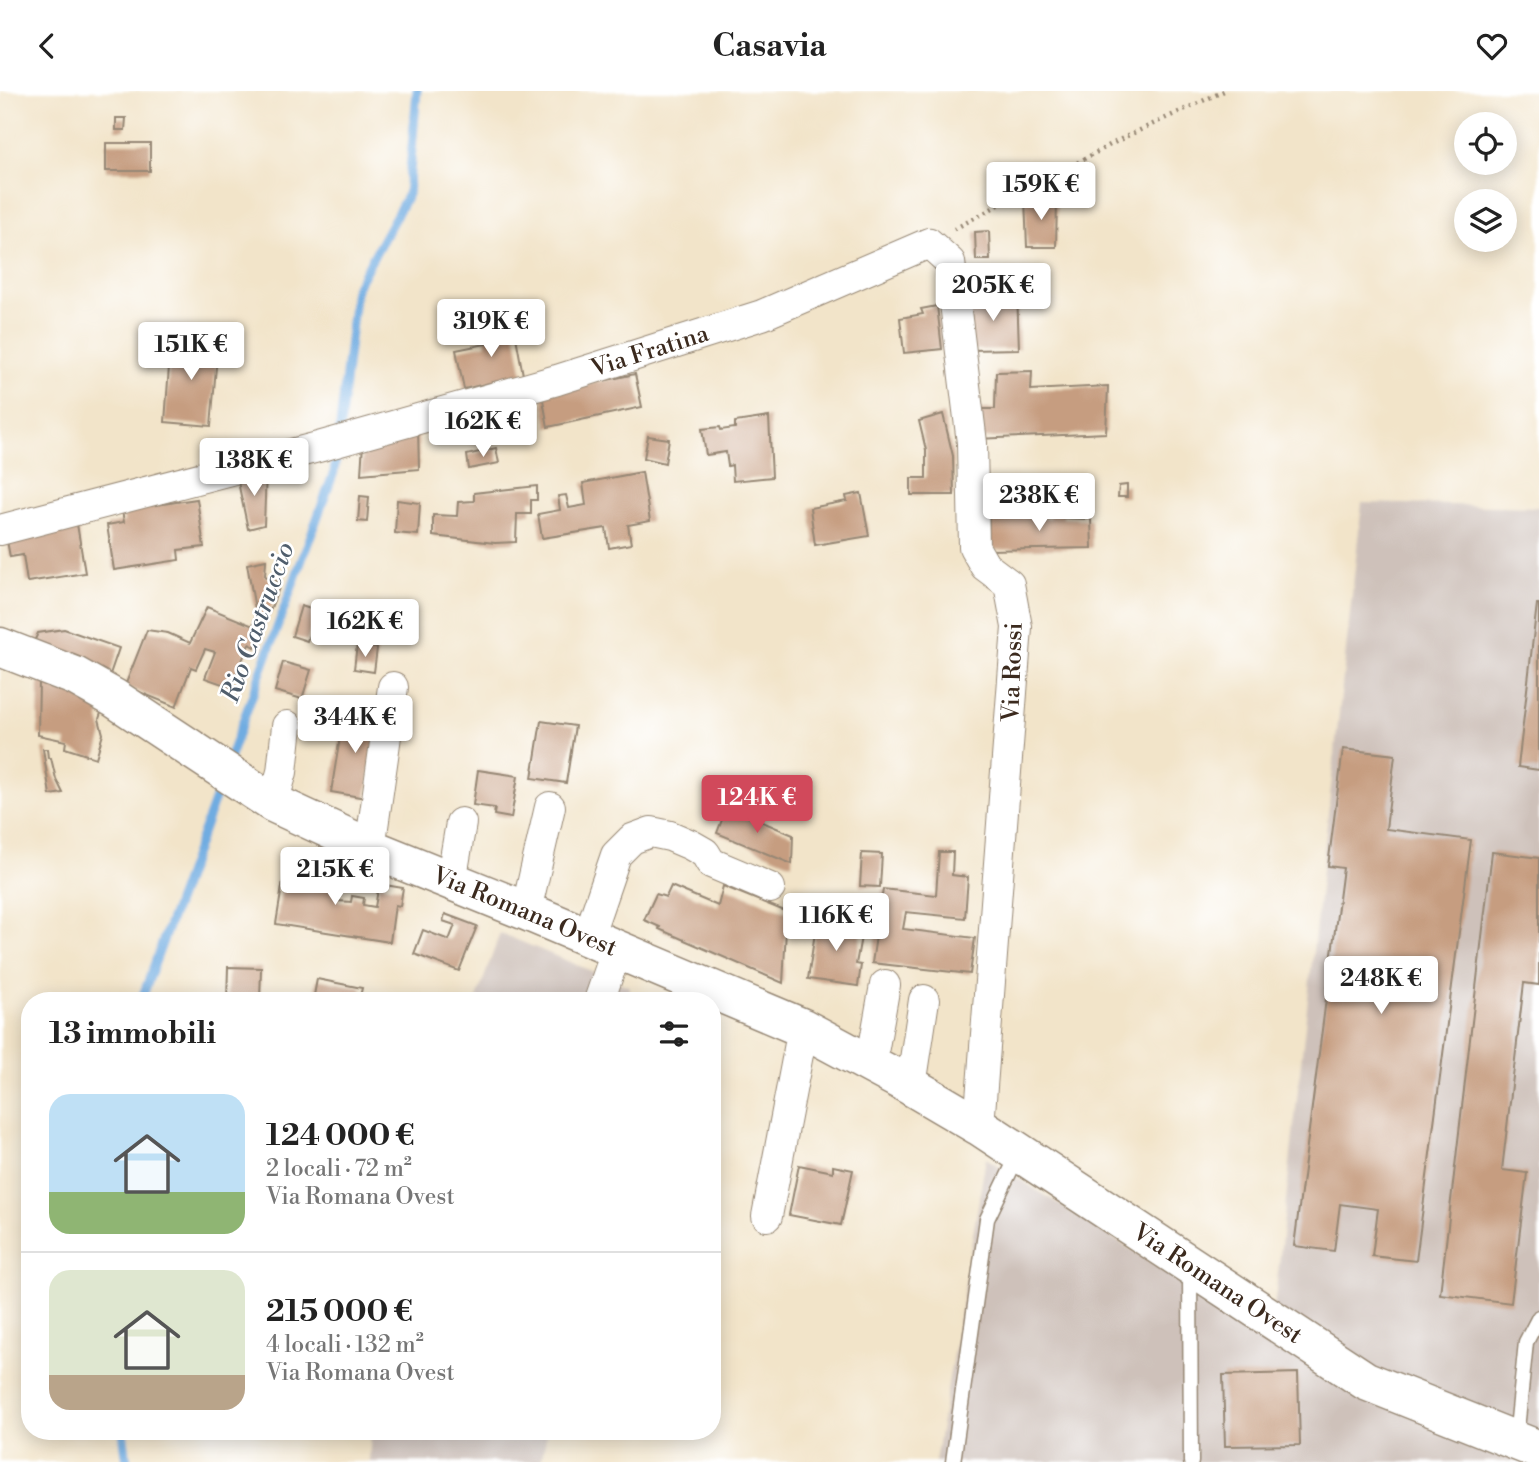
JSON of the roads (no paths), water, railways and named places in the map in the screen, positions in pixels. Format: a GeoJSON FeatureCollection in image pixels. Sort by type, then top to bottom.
{"type":"FeatureCollection","features":[{"type":"Feature","properties":{"kind":"street","name":"Via Fratina"},"geometry":{"type":"LineString","coordinates":[[0,530],[322,446],[557,380],[762,315],[929,243]]}},
{"type":"Feature","properties":{"kind":"street","name":"Via Rossi"},"geometry":{"type":"LineString","coordinates":[[929,243],[950,262],[972,443],[974,547],[985,566],[1009,584],[1017,627],[979,1126]]}},
{"type":"Feature","properties":{"kind":"street","name":"Via Romana Ovest"},"geometry":{"type":"LineString","coordinates":[[0,647],[75,676],[114,698],[273,803],[370,848],[718,992]]}},
{"type":"Feature","properties":{"kind":"street"},"geometry":{"type":"LineString","coordinates":[[370,848],[393,687]]}},
{"type":"Feature","properties":{"kind":"street"},"geometry":{"type":"LineString","coordinates":[[273,803],[282,772],[287,726]]}},
{"type":"Feature","properties":{"kind":"street"},"geometry":{"type":"LineString","coordinates":[[526,911],[550,807]]}},
{"type":"Feature","properties":{"kind":"street"},"geometry":{"type":"LineString","coordinates":[[451,882],[461,823]]}},
{"type":"Feature","properties":{"kind":"street"},"geometry":{"type":"LineString","coordinates":[[600,992],[603,943],[616,855],[632,839],[651,832],[670,836],[705,853],[711,863],[770,888]]}},
{"type":"Feature","properties":{"kind":"street"},"geometry":{"type":"LineString","coordinates":[[871,1064],[886,985]]}},
{"type":"Feature","properties":{"kind":"street","name":"Via Romana Ovest"},"geometry":{"type":"LineString","coordinates":[[721,993],[803,1028],[979,1126],[1366,1381],[1527,1445]]}},
{"type":"Feature","properties":{"kind":"street"},"geometry":{"type":"LineString","coordinates":[[911,1086],[924,1000]]}},
{"type":"Feature","properties":{"kind":"street"},"geometry":{"type":"LineString","coordinates":[[767,1216],[803,1028]]}},
{"type":"Feature","properties":{"kind":"lane"},"geometry":{"type":"LineString","coordinates":[[953,1462],[987,1219],[1019,1153]]}},
{"type":"Feature","properties":{"kind":"lane"},"geometry":{"type":"LineString","coordinates":[[1190,1265],[1191,1462]]}},
{"type":"Feature","properties":{"kind":"lane"},"geometry":{"type":"LineString","coordinates":[[1527,1445],[1526,1342],[1539,1317]]}},
{"type":"Feature","properties":{"kind":"waterway","name":"Rio Castruccio"},"geometry":{"type":"LineString","coordinates":[[339,435],[356,288],[408,194],[417,91]]}},
{"type":"Feature","properties":{"kind":"waterway","name":"Rio Castruccio"},"geometry":{"type":"LineString","coordinates":[[228,762],[334,472],[337,449]]}},
{"type":"Feature","properties":{"kind":"waterway","name":"Rio Castruccio"},"geometry":{"type":"LineString","coordinates":[[144,992],[222,779]]}},
{"type":"Feature","properties":{"kind":"waterway","name":"Rio Castruccio"},"geometry":{"type":"LineString","coordinates":[[124,1440],[127,1462]]}}]}
